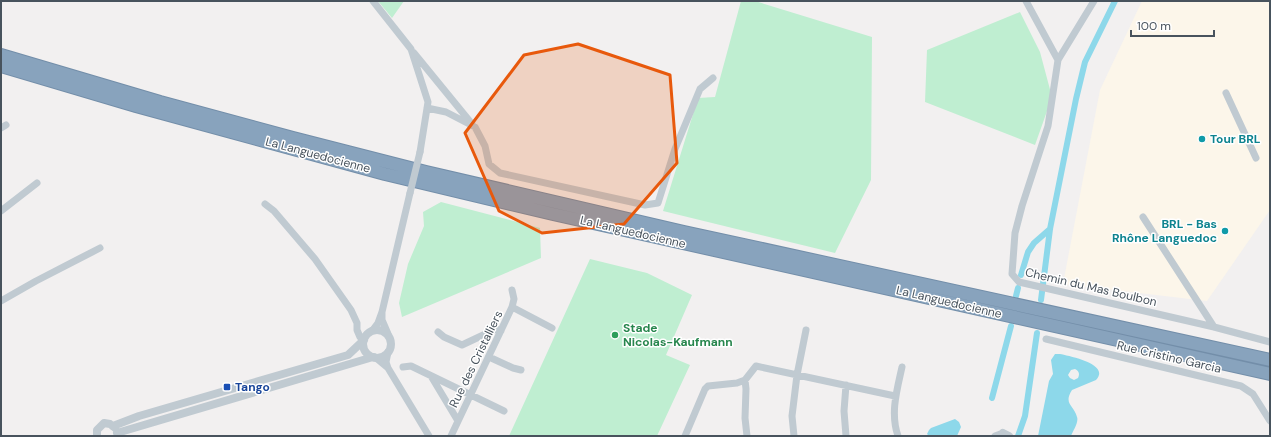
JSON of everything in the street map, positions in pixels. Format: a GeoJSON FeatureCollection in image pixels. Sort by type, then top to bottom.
{"type":"FeatureCollection","features":[{"type":"Feature","properties":{"kind":"highway","name":"La Languedocienne"},"geometry":{"type":"LineString","coordinates":[[1,55],[160,102],[426,172],[700,235],[1270,360]]}},
{"type":"Feature","properties":{"kind":"highway","name":"La Languedocienne"},"geometry":{"type":"LineString","coordinates":[[1,66],[136,106],[385,174],[575,219],[1270,374]]}},
{"type":"Feature","properties":{"kind":"street"},"geometry":{"type":"LineString","coordinates":[[373,1],[475,127],[485,146],[489,164],[500,173],[646,205],[658,203],[675,149],[700,89],[712,78]]}},
{"type":"Feature","properties":{"kind":"street"},"geometry":{"type":"LineString","coordinates":[[1026,1],[1058,60]]}},
{"type":"Feature","properties":{"kind":"street"},"geometry":{"type":"LineString","coordinates":[[1058,60],[1094,1]]}},
{"type":"Feature","properties":{"kind":"street"},"geometry":{"type":"LineString","coordinates":[[115,431],[139,416],[348,354],[372,331],[378,323],[382,312],[420,152],[428,102],[411,49]]}},
{"type":"Feature","properties":{"kind":"street","name":"Chemin du Mas Boulbon"},"geometry":{"type":"LineString","coordinates":[[1058,60],[1048,126],[1022,206],[1015,233],[1012,274],[1019,282],[1214,327],[1270,342]]}},
{"type":"Feature","properties":{"kind":"street"},"geometry":{"type":"LineString","coordinates":[[1226,93],[1256,158]]}},
{"type":"Feature","properties":{"kind":"street"},"geometry":{"type":"LineString","coordinates":[[427,108],[446,112],[475,127]]}},
{"type":"Feature","properties":{"kind":"street"},"geometry":{"type":"LineString","coordinates":[[1,211],[37,184]]}},
{"type":"Feature","properties":{"kind":"street"},"geometry":{"type":"LineString","coordinates":[[265,204],[274,211],[315,259],[351,310],[357,323],[358,334],[364,339]]}},
{"type":"Feature","properties":{"kind":"street"},"geometry":{"type":"LineString","coordinates":[[1142,217],[1214,327]]}},
{"type":"Feature","properties":{"kind":"street"},"geometry":{"type":"LineString","coordinates":[[1,301],[100,248]]}},
{"type":"Feature","properties":{"kind":"street","name":"Rue des Cristalliers"},"geometry":{"type":"LineString","coordinates":[[451,436],[512,307],[514,299],[512,290]]}},
{"type":"Feature","properties":{"kind":"street"},"geometry":{"type":"LineString","coordinates":[[512,307],[552,328]]}},
{"type":"Feature","properties":{"kind":"street"},"geometry":{"type":"LineString","coordinates":[[382,312],[382,320],[392,343],[386,362],[388,368],[429,436]]}},
{"type":"Feature","properties":{"kind":"street"},"geometry":{"type":"LineString","coordinates":[[438,332],[444,337],[462,345],[496,329],[501,331]]}},
{"type":"Feature","properties":{"kind":"street"},"geometry":{"type":"LineString","coordinates":[[372,331],[382,330],[388,334]]}},
{"type":"Feature","properties":{"kind":"street"},"geometry":{"type":"LineString","coordinates":[[794,436],[792,416],[797,375],[806,330]]}},
{"type":"Feature","properties":{"kind":"street"},"geometry":{"type":"LineString","coordinates":[[364,339],[363,344],[368,354],[388,368]]}},
{"type":"Feature","properties":{"kind":"street","name":"Rue Cristino Garcia"},"geometry":{"type":"LineString","coordinates":[[1046,339],[1241,386],[1253,394],[1270,422]]}},
{"type":"Feature","properties":{"kind":"street"},"geometry":{"type":"LineString","coordinates":[[115,431],[374,357],[382,357],[388,352]]}},
{"type":"Feature","properties":{"kind":"street"},"geometry":{"type":"LineString","coordinates":[[489,357],[521,370]]}},
{"type":"Feature","properties":{"kind":"street"},"geometry":{"type":"LineString","coordinates":[[403,367],[411,366],[504,411]]}},
{"type":"Feature","properties":{"kind":"street"},"geometry":{"type":"LineString","coordinates":[[685,436],[705,389],[708,386],[737,383],[745,380],[756,366],[895,396]]}},
{"type":"Feature","properties":{"kind":"street"},"geometry":{"type":"LineString","coordinates":[[898,436],[894,416],[895,396],[902,367]]}},
{"type":"Feature","properties":{"kind":"street"},"geometry":{"type":"LineString","coordinates":[[431,376],[458,421]]}},
{"type":"Feature","properties":{"kind":"street"},"geometry":{"type":"LineString","coordinates":[[745,380],[746,389],[744,418],[747,436]]}},
{"type":"Feature","properties":{"kind":"street"},"geometry":{"type":"LineString","coordinates":[[846,385],[844,411],[846,436]]}},
{"type":"Feature","properties":{"kind":"street"},"geometry":{"type":"LineString","coordinates":[[97,436],[97,430],[101,425],[107,423],[115,431]]}},
{"type":"Feature","properties":{"kind":"highlighted area"},"geometry":{"type":"Polygon","coordinates":[[[578,44],[670,75],[677,163],[624,224],[542,233],[499,211],[465,133],[524,55],[578,44]]]}},
{"type":"Feature","properties":{"kind":"shaded area"},"geometry":{"type":"Polygon","coordinates":[[[1142,1],[1270,1],[1270,210],[1207,301],[1063,284],[1100,90],[1142,1]]]}},
{"type":"Feature","properties":{"kind":"green space"},"geometry":{"type":"Polygon","coordinates":[[[378,1],[404,1],[392,18],[378,1]]]}},
{"type":"Feature","properties":{"kind":"green space"},"geometry":{"type":"Polygon","coordinates":[[[741,1],[755,1],[872,37],[871,180],[835,253],[663,211],[698,98],[715,97],[741,1]]]}},
{"type":"Feature","properties":{"kind":"green space"},"geometry":{"type":"Polygon","coordinates":[[[1020,12],[1040,52],[1052,97],[1035,145],[925,102],[927,50],[1020,12]]]}},
{"type":"Feature","properties":{"kind":"green space"},"geometry":{"type":"Polygon","coordinates":[[[441,202],[540,228],[541,258],[402,317],[399,303],[408,264],[424,226],[423,212],[441,202]]]}},
{"type":"Feature","properties":{"kind":"green space","name":"Stade Nicolas-Kaufmann"},"geometry":{"type":"Polygon","coordinates":[[[590,259],[647,273],[692,295],[666,355],[690,365],[657,436],[509,436],[590,259]]]}},
{"type":"Feature","properties":{"kind":"water"},"geometry":{"type":"Polygon","coordinates":[[[1055,354],[1060,354],[1087,362],[1094,365],[1098,369],[1099,374],[1096,380],[1072,390],[1069,402],[1076,413],[1077,424],[1071,436],[1038,436],[1049,381],[1053,374],[1051,360],[1055,354]],[[1075,369],[1071,370],[1068,375],[1074,380],[1078,378],[1079,375],[1075,369]]]}},
{"type":"Feature","properties":{"kind":"water"},"geometry":{"type":"Polygon","coordinates":[[[955,419],[959,422],[961,427],[957,436],[929,436],[927,434],[931,428],[955,419]]]}},
{"type":"Feature","properties":{"kind":"waterway"},"geometry":{"type":"LineString","coordinates":[[1041,300],[1050,229],[1076,99],[1085,62],[1115,1]]}},
{"type":"Feature","properties":{"kind":"waterway"},"geometry":{"type":"LineString","coordinates":[[1021,275],[1028,252],[1034,243],[1050,229]]}},
{"type":"Feature","properties":{"kind":"waterway"},"geometry":{"type":"LineString","coordinates":[[1016,296],[1018,288]]}},
{"type":"Feature","properties":{"kind":"waterway"},"geometry":{"type":"LineString","coordinates":[[992,398],[1011,326]]}},
{"type":"Feature","properties":{"kind":"waterway"},"geometry":{"type":"LineString","coordinates":[[1018,436],[1025,416],[1037,333]]}},
{"type":"Feature","properties":{"kind":"place","name":"Tour BRL"},"geometry":{"type":"Point","coordinates":[1202,139]}},
{"type":"Feature","properties":{"kind":"place","name":"BRL - Bas Rhône Languedoc"},"geometry":{"type":"Point","coordinates":[1225,231]}},
{"type":"Feature","properties":{"kind":"place","name":"Stade Nicolas-Kaufmann"},"geometry":{"type":"Point","coordinates":[615,335]}},
{"type":"Feature","properties":{"kind":"place","name":"Tango"},"geometry":{"type":"Point","coordinates":[227,387]}}]}
